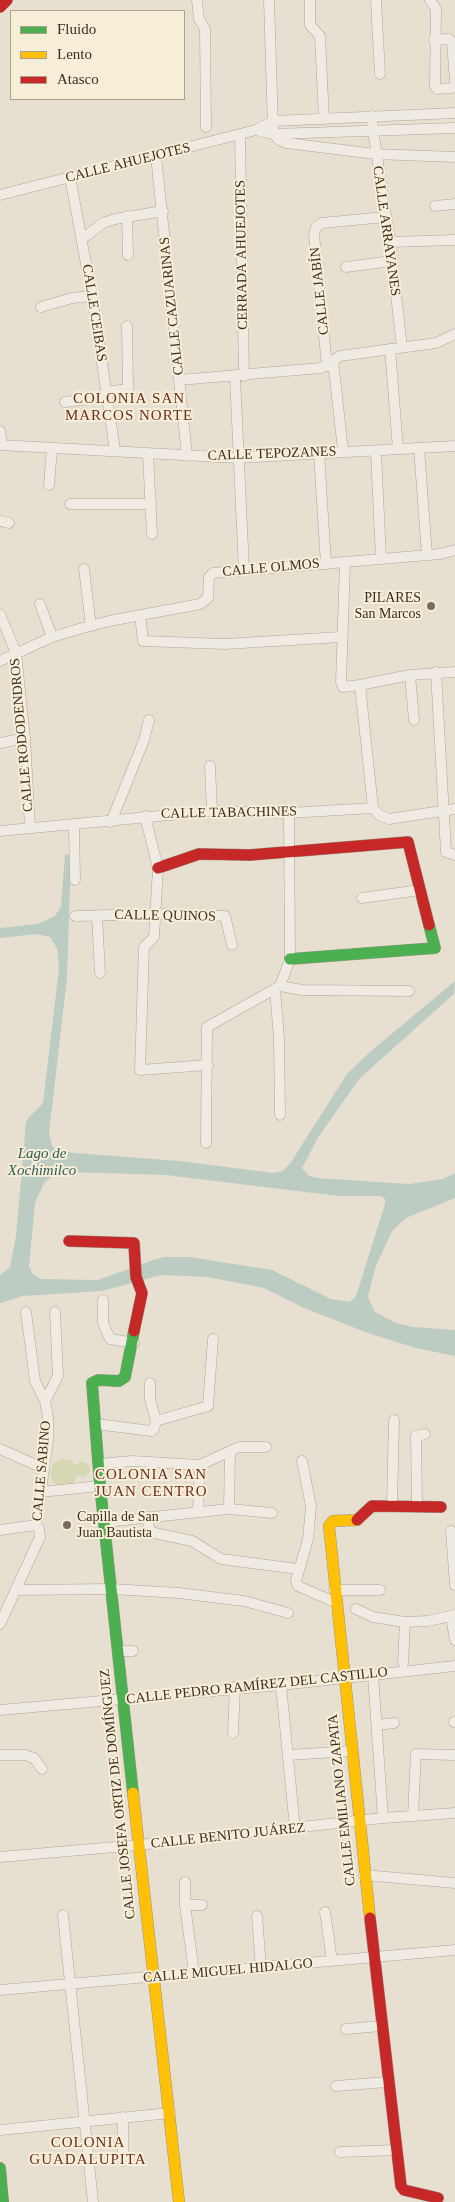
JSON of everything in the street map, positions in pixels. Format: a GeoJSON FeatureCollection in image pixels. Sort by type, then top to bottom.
{"type":"FeatureCollection","features":[{"type":"Feature","properties":{"kind":"street"},"geometry":{"type":"LineString","coordinates":[[0,7],[7,0]]}},
{"type":"Feature","properties":{"kind":"street"},"geometry":{"type":"LineString","coordinates":[[197,0],[199,19],[206,29],[206,127]]}},
{"type":"Feature","properties":{"kind":"street"},"geometry":{"type":"LineString","coordinates":[[269,0],[273,121],[274,134],[279,140],[286,143],[375,154],[455,157]]}},
{"type":"Feature","properties":{"kind":"street"},"geometry":{"type":"LineString","coordinates":[[310,0],[310,25],[320,36],[324,119]]}},
{"type":"Feature","properties":{"kind":"street"},"geometry":{"type":"LineString","coordinates":[[376,0],[380,74]]}},
{"type":"Feature","properties":{"kind":"street"},"geometry":{"type":"LineString","coordinates":[[430,0],[436,9],[434,40],[436,87],[452,88],[455,83],[452,42],[449,39],[434,40]]}},
{"type":"Feature","properties":{"kind":"street","name":"CALLE AHUEJOTES"},"geometry":{"type":"LineString","coordinates":[[0,195],[256,130],[273,121],[455,113]]}},
{"type":"Feature","properties":{"kind":"street","name":"CALLE ARRAYANES"},"geometry":{"type":"LineString","coordinates":[[371,116],[374,130],[375,154],[390,242],[402,347]]}},
{"type":"Feature","properties":{"kind":"street","name":"CALLE AHUEJOTES"},"geometry":{"type":"LineString","coordinates":[[256,130],[274,134],[455,128]]}},
{"type":"Feature","properties":{"kind":"street","name":"CERRADA AHUEJOTES"},"geometry":{"type":"LineString","coordinates":[[240,134],[240,377],[237,458],[244,570]]}},
{"type":"Feature","properties":{"kind":"street","name":"CALLE CAZUARINAS"},"geometry":{"type":"LineString","coordinates":[[156,156],[187,456]]}},
{"type":"Feature","properties":{"kind":"street","name":"CALLE CEIBAS"},"geometry":{"type":"LineString","coordinates":[[70,177],[92,296],[115,450]]}},
{"type":"Feature","properties":{"kind":"street"},"geometry":{"type":"LineString","coordinates":[[435,206],[455,204]]}},
{"type":"Feature","properties":{"kind":"street"},"geometry":{"type":"LineString","coordinates":[[82,239],[103,223],[127,216],[163,211]]}},
{"type":"Feature","properties":{"kind":"street"},"geometry":{"type":"LineString","coordinates":[[127,216],[128,255]]}},
{"type":"Feature","properties":{"kind":"street","name":"CALLE JABÍN"},"geometry":{"type":"LineString","coordinates":[[343,451],[314,235],[316,227],[322,223],[385,217]]}},
{"type":"Feature","properties":{"kind":"street"},"geometry":{"type":"LineString","coordinates":[[390,242],[455,240]]}},
{"type":"Feature","properties":{"kind":"street"},"geometry":{"type":"LineString","coordinates":[[346,267],[392,261]]}},
{"type":"Feature","properties":{"kind":"street"},"geometry":{"type":"LineString","coordinates":[[41,308],[72,298],[92,296]]}},
{"type":"Feature","properties":{"kind":"street"},"geometry":{"type":"LineString","coordinates":[[65,402],[128,389],[127,326]]}},
{"type":"Feature","properties":{"kind":"street"},"geometry":{"type":"LineString","coordinates":[[179,380],[240,377],[321,368],[340,356],[436,343],[455,334]]}},
{"type":"Feature","properties":{"kind":"street"},"geometry":{"type":"LineString","coordinates":[[390,349],[398,449]]}},
{"type":"Feature","properties":{"kind":"street"},"geometry":{"type":"LineString","coordinates":[[0,431],[1,445]]}},
{"type":"Feature","properties":{"kind":"street","name":"CALLE TEPOZANES"},"geometry":{"type":"LineString","coordinates":[[1,445],[237,458],[343,451],[376,452],[455,446]]}},
{"type":"Feature","properties":{"kind":"street"},"geometry":{"type":"LineString","coordinates":[[49,486],[52,448]]}},
{"type":"Feature","properties":{"kind":"street"},"geometry":{"type":"LineString","coordinates":[[419,448],[427,555]]}},
{"type":"Feature","properties":{"kind":"street"},"geometry":{"type":"LineString","coordinates":[[376,452],[381,559]]}},
{"type":"Feature","properties":{"kind":"street"},"geometry":{"type":"LineString","coordinates":[[319,453],[326,564]]}},
{"type":"Feature","properties":{"kind":"street"},"geometry":{"type":"LineString","coordinates":[[148,454],[152,534]]}},
{"type":"Feature","properties":{"kind":"street"},"geometry":{"type":"LineString","coordinates":[[70,504],[151,504]]}},
{"type":"Feature","properties":{"kind":"street","name":"CALLE OLMOS"},"geometry":{"type":"LineString","coordinates":[[0,661],[52,637],[140,615],[205,602],[208,598],[209,577],[213,573],[427,555],[455,550]]}},
{"type":"Feature","properties":{"kind":"street"},"geometry":{"type":"LineString","coordinates":[[345,562],[341,682],[343,686],[360,685],[410,675],[455,672]]}},
{"type":"Feature","properties":{"kind":"street"},"geometry":{"type":"LineString","coordinates":[[84,569],[92,626]]}},
{"type":"Feature","properties":{"kind":"street"},"geometry":{"type":"LineString","coordinates":[[40,604],[52,637]]}},
{"type":"Feature","properties":{"kind":"street","name":"CALLE RODODENDROS"},"geometry":{"type":"LineString","coordinates":[[0,614],[16,653],[25,738],[30,828]]}},
{"type":"Feature","properties":{"kind":"street"},"geometry":{"type":"LineString","coordinates":[[140,615],[143,641],[225,644],[342,637]]}},
{"type":"Feature","properties":{"kind":"street"},"geometry":{"type":"LineString","coordinates":[[436,672],[446,852],[455,855]]}},
{"type":"Feature","properties":{"kind":"street"},"geometry":{"type":"LineString","coordinates":[[410,675],[414,720]]}},
{"type":"Feature","properties":{"kind":"street"},"geometry":{"type":"LineString","coordinates":[[360,685],[373,808]]}},
{"type":"Feature","properties":{"kind":"street"},"geometry":{"type":"LineString","coordinates":[[111,822],[144,740],[149,720]]}},
{"type":"Feature","properties":{"kind":"street"},"geometry":{"type":"LineString","coordinates":[[0,743],[25,738]]}},
{"type":"Feature","properties":{"kind":"street"},"geometry":{"type":"LineString","coordinates":[[210,766],[212,811]]}},
{"type":"Feature","properties":{"kind":"street","name":"CALLE TABACHINES"},"geometry":{"type":"LineString","coordinates":[[0,831],[74,826],[145,816],[212,811],[289,813],[373,808],[379,815],[389,819],[455,809]]}},
{"type":"Feature","properties":{"kind":"street"},"geometry":{"type":"LineString","coordinates":[[280,1115],[277,988],[290,959],[289,813]]}},
{"type":"Feature","properties":{"kind":"street"},"geometry":{"type":"LineString","coordinates":[[145,816],[158,868],[154,937],[144,947],[140,1070],[208,1065]]}},
{"type":"Feature","properties":{"kind":"street"},"geometry":{"type":"LineString","coordinates":[[74,826],[75,880]]}},
{"type":"Feature","properties":{"kind":"street"},"geometry":{"type":"LineString","coordinates":[[158,868],[199,854],[250,855],[290,850],[408,842],[435,948],[290,959]]}},
{"type":"Feature","properties":{"kind":"street"},"geometry":{"type":"LineString","coordinates":[[362,898],[420,890]]}},
{"type":"Feature","properties":{"kind":"street","name":"CALLE QUINOS"},"geometry":{"type":"LineString","coordinates":[[75,916],[156,914],[225,916],[232,945]]}},
{"type":"Feature","properties":{"kind":"street"},"geometry":{"type":"LineString","coordinates":[[97,915],[100,973]]}},
{"type":"Feature","properties":{"kind":"street"},"geometry":{"type":"LineString","coordinates":[[206,1143],[207,1027],[277,988],[409,991]]}},
{"type":"Feature","properties":{"kind":"street"},"geometry":{"type":"LineString","coordinates":[[69,1240],[134,1243],[136,1277],[142,1293],[134,1343],[110,1339],[103,1323],[103,1300]]}},
{"type":"Feature","properties":{"kind":"street","name":"CALLE SABINO"},"geometry":{"type":"LineString","coordinates":[[0,1624],[40,1537],[39,1529],[36,1525],[48,1441],[45,1401],[35,1381],[26,1312]]}},
{"type":"Feature","properties":{"kind":"street"},"geometry":{"type":"LineString","coordinates":[[45,1401],[58,1376],[55,1312]]}},
{"type":"Feature","properties":{"kind":"street"},"geometry":{"type":"LineString","coordinates":[[156,1421],[208,1406],[213,1339]]}},
{"type":"Feature","properties":{"kind":"street","name":"CALLE JOSEFA ORTIZ DE DOMÍNGUEZ"},"geometry":{"type":"LineString","coordinates":[[134,1343],[123,1380],[94,1381],[92,1383],[100,1486],[152,1978],[170,2113],[179,2202]]}},
{"type":"Feature","properties":{"kind":"street"},"geometry":{"type":"LineString","coordinates":[[96,1424],[151,1432],[156,1421],[150,1400],[150,1383]]}},
{"type":"Feature","properties":{"kind":"street"},"geometry":{"type":"LineString","coordinates":[[392,1505],[394,1420]]}},
{"type":"Feature","properties":{"kind":"street"},"geometry":{"type":"LineString","coordinates":[[417,1506],[416,1436],[425,1434]]}},
{"type":"Feature","properties":{"kind":"street"},"geometry":{"type":"LineString","coordinates":[[99,1464],[132,1461],[200,1465],[238,1447],[266,1447]]}},
{"type":"Feature","properties":{"kind":"street"},"geometry":{"type":"LineString","coordinates":[[0,1449],[43,1468]]}},
{"type":"Feature","properties":{"kind":"street"},"geometry":{"type":"LineString","coordinates":[[229,1509],[230,1451]]}},
{"type":"Feature","properties":{"kind":"street"},"geometry":{"type":"LineString","coordinates":[[302,1461],[311,1506],[308,1539],[298,1569],[296,1582],[298,1586],[337,1603]]}},
{"type":"Feature","properties":{"kind":"street"},"geometry":{"type":"LineString","coordinates":[[198,1511],[200,1465]]}},
{"type":"Feature","properties":{"kind":"street"},"geometry":{"type":"LineString","coordinates":[[40,1492],[100,1486]]}},
{"type":"Feature","properties":{"kind":"street","name":"CALLE EMILIANO ZAPATA"},"geometry":{"type":"LineString","coordinates":[[438,2198],[404,2190],[401,2186],[387,2082],[364,1875],[345,1677],[334,1590],[330,1523],[359,1520],[372,1506],[441,1506]]}},
{"type":"Feature","properties":{"kind":"street"},"geometry":{"type":"LineString","coordinates":[[105,1522],[147,1516],[229,1509],[272,1513]]}},
{"type":"Feature","properties":{"kind":"street"},"geometry":{"type":"LineString","coordinates":[[147,1516],[150,1532],[192,1541],[221,1560],[298,1569]]}},
{"type":"Feature","properties":{"kind":"street"},"geometry":{"type":"LineString","coordinates":[[0,1530],[36,1525]]}},
{"type":"Feature","properties":{"kind":"street"},"geometry":{"type":"LineString","coordinates":[[451,1531],[455,1585]]}},
{"type":"Feature","properties":{"kind":"street"},"geometry":{"type":"LineString","coordinates":[[15,1590],[112,1590],[179,1593],[244,1601],[288,1613]]}},
{"type":"Feature","properties":{"kind":"street"},"geometry":{"type":"LineString","coordinates":[[334,1590],[380,1590]]}},
{"type":"Feature","properties":{"kind":"street"},"geometry":{"type":"LineString","coordinates":[[356,1609],[374,1616],[404,1622],[453,1616],[455,1640]]}},
{"type":"Feature","properties":{"kind":"street"},"geometry":{"type":"LineString","coordinates":[[403,1663],[404,1622]]}},
{"type":"Feature","properties":{"kind":"street"},"geometry":{"type":"LineString","coordinates":[[118,1651],[133,1651]]}},
{"type":"Feature","properties":{"kind":"street","name":"CALLE PEDRO RAMÍREZ DEL CASTILLO"},"geometry":{"type":"LineString","coordinates":[[0,1710],[123,1700],[235,1687],[455,1666]]}},
{"type":"Feature","properties":{"kind":"street"},"geometry":{"type":"LineString","coordinates":[[373,1675],[383,1818]]}},
{"type":"Feature","properties":{"kind":"street"},"geometry":{"type":"LineString","coordinates":[[281,1684],[295,1829]]}},
{"type":"Feature","properties":{"kind":"street"},"geometry":{"type":"LineString","coordinates":[[233,1733],[235,1687]]}},
{"type":"Feature","properties":{"kind":"street"},"geometry":{"type":"LineString","coordinates":[[377,1725],[394,1723]]}},
{"type":"Feature","properties":{"kind":"street"},"geometry":{"type":"LineString","coordinates":[[288,1755],[352,1751]]}},
{"type":"Feature","properties":{"kind":"street"},"geometry":{"type":"LineString","coordinates":[[413,1815],[416,1754],[455,1755]]}},
{"type":"Feature","properties":{"kind":"street"},"geometry":{"type":"LineString","coordinates":[[0,1755],[25,1755],[34,1758],[42,1769]]}},
{"type":"Feature","properties":{"kind":"street","name":"CALLE BENITO JUÁREZ"},"geometry":{"type":"LineString","coordinates":[[0,1857],[295,1829],[359,1820],[455,1813]]}},
{"type":"Feature","properties":{"kind":"street"},"geometry":{"type":"LineString","coordinates":[[364,1875],[455,1883]]}},
{"type":"Feature","properties":{"kind":"street"},"geometry":{"type":"LineString","coordinates":[[184,1882],[194,1974]]}},
{"type":"Feature","properties":{"kind":"street"},"geometry":{"type":"LineString","coordinates":[[185,1905],[202,1905]]}},
{"type":"Feature","properties":{"kind":"street"},"geometry":{"type":"LineString","coordinates":[[325,1912],[332,1961]]}},
{"type":"Feature","properties":{"kind":"street"},"geometry":{"type":"LineString","coordinates":[[63,1915],[93,2202]]}},
{"type":"Feature","properties":{"kind":"street"},"geometry":{"type":"LineString","coordinates":[[257,1916],[260,1968]]}},
{"type":"Feature","properties":{"kind":"street","name":"CALLE MIGUEL HIDALGO"},"geometry":{"type":"LineString","coordinates":[[0,1990],[455,1950]]}},
{"type":"Feature","properties":{"kind":"street"},"geometry":{"type":"LineString","coordinates":[[346,2029],[381,2026]]}},
{"type":"Feature","properties":{"kind":"street"},"geometry":{"type":"LineString","coordinates":[[336,2086],[387,2082]]}},
{"type":"Feature","properties":{"kind":"street"},"geometry":{"type":"LineString","coordinates":[[0,2130],[170,2113]]}},
{"type":"Feature","properties":{"kind":"street"},"geometry":{"type":"LineString","coordinates":[[123,2117],[124,2161]]}},
{"type":"Feature","properties":{"kind":"street"},"geometry":{"type":"LineString","coordinates":[[340,2152],[397,2150]]}},
{"type":"Feature","properties":{"kind":"street"},"geometry":{"type":"LineString","coordinates":[[0,2168],[3,2202]]}},
{"type":"Feature","properties":{"kind":"green space"},"geometry":{"type":"Polygon","coordinates":[[[61,1459],[70,1460],[76,1465],[81,1462],[86,1463],[90,1467],[90,1472],[84,1477],[78,1475],[73,1484],[60,1487],[53,1482],[50,1473],[53,1464],[61,1459]]]}},
{"type":"Feature","properties":{"kind":"water","name":"Lago de Xochimilco"},"geometry":{"type":"Polygon","coordinates":[[[65,854],[71,856],[67,978],[49,1133],[52,1146],[56,1150],[179,1161],[273,1173],[283,1171],[291,1162],[347,1074],[371,1051],[455,981],[454,994],[360,1078],[319,1136],[302,1168],[309,1176],[317,1178],[409,1184],[443,1179],[455,1173],[455,1198],[406,1218],[392,1231],[375,1268],[368,1297],[375,1312],[396,1323],[413,1327],[455,1330],[455,1356],[416,1348],[368,1333],[304,1308],[264,1288],[208,1277],[161,1275],[102,1291],[23,1296],[0,1303],[0,1275],[10,1267],[16,1236],[26,1123],[28,1118],[43,1103],[59,968],[57,948],[50,937],[36,934],[0,938],[0,928],[37,924],[55,916],[61,906],[65,854]],[[68,1172],[51,1177],[44,1183],[35,1203],[29,1267],[32,1273],[41,1279],[98,1280],[164,1257],[189,1257],[272,1270],[331,1299],[350,1302],[356,1296],[385,1204],[385,1199],[381,1196],[338,1196],[166,1175],[68,1172]]]}},
{"type":"Feature","properties":{"kind":"traffic: fast"},"geometry":{"type":"LineString","coordinates":[[290,959],[435,948],[429,925]]}},
{"type":"Feature","properties":{"kind":"traffic: fast"},"geometry":{"type":"LineString","coordinates":[[133,1793],[100,1486],[92,1383],[98,1380],[119,1381],[125,1377],[134,1331]]}},
{"type":"Feature","properties":{"kind":"traffic: fast"},"geometry":{"type":"LineString","coordinates":[[0,2168],[3,2202]]}},
{"type":"Feature","properties":{"kind":"traffic: slow"},"geometry":{"type":"LineString","coordinates":[[357,1520],[333,1521],[329,1526],[370,1918]]}},
{"type":"Feature","properties":{"kind":"traffic: slow"},"geometry":{"type":"LineString","coordinates":[[133,1793],[179,2202]]}},
{"type":"Feature","properties":{"kind":"traffic: jam"},"geometry":{"type":"LineString","coordinates":[[0,7],[7,0]]}},
{"type":"Feature","properties":{"kind":"traffic: jam"},"geometry":{"type":"LineString","coordinates":[[158,868],[199,854],[250,855],[408,842],[429,925]]}},
{"type":"Feature","properties":{"kind":"traffic: jam"},"geometry":{"type":"LineString","coordinates":[[69,1241],[134,1243],[136,1277],[142,1293],[134,1331]]}},
{"type":"Feature","properties":{"kind":"traffic: jam"},"geometry":{"type":"LineString","coordinates":[[357,1520],[372,1506],[441,1507]]}},
{"type":"Feature","properties":{"kind":"traffic: jam"},"geometry":{"type":"LineString","coordinates":[[370,1918],[401,2186],[404,2190],[438,2198]]}},
{"type":"Feature","properties":{"kind":"place","name":"PILARES San Marcos"},"geometry":{"type":"Point","coordinates":[431,606]}},
{"type":"Feature","properties":{"kind":"place","name":"Capilla de San Juan Bautista"},"geometry":{"type":"Point","coordinates":[67,1525]}},
{"type":"Feature","properties":{"kind":"district","name":"COLONIA SAN MARCOS NORTE"},"geometry":{"type":"Point","coordinates":[129,408]}},
{"type":"Feature","properties":{"kind":"district","name":"COLONIA SAN JUAN CENTRO"},"geometry":{"type":"Point","coordinates":[151,1484]}},
{"type":"Feature","properties":{"kind":"district","name":"COLONIA GUADALUPITA"},"geometry":{"type":"Point","coordinates":[88,2152]}}]}
